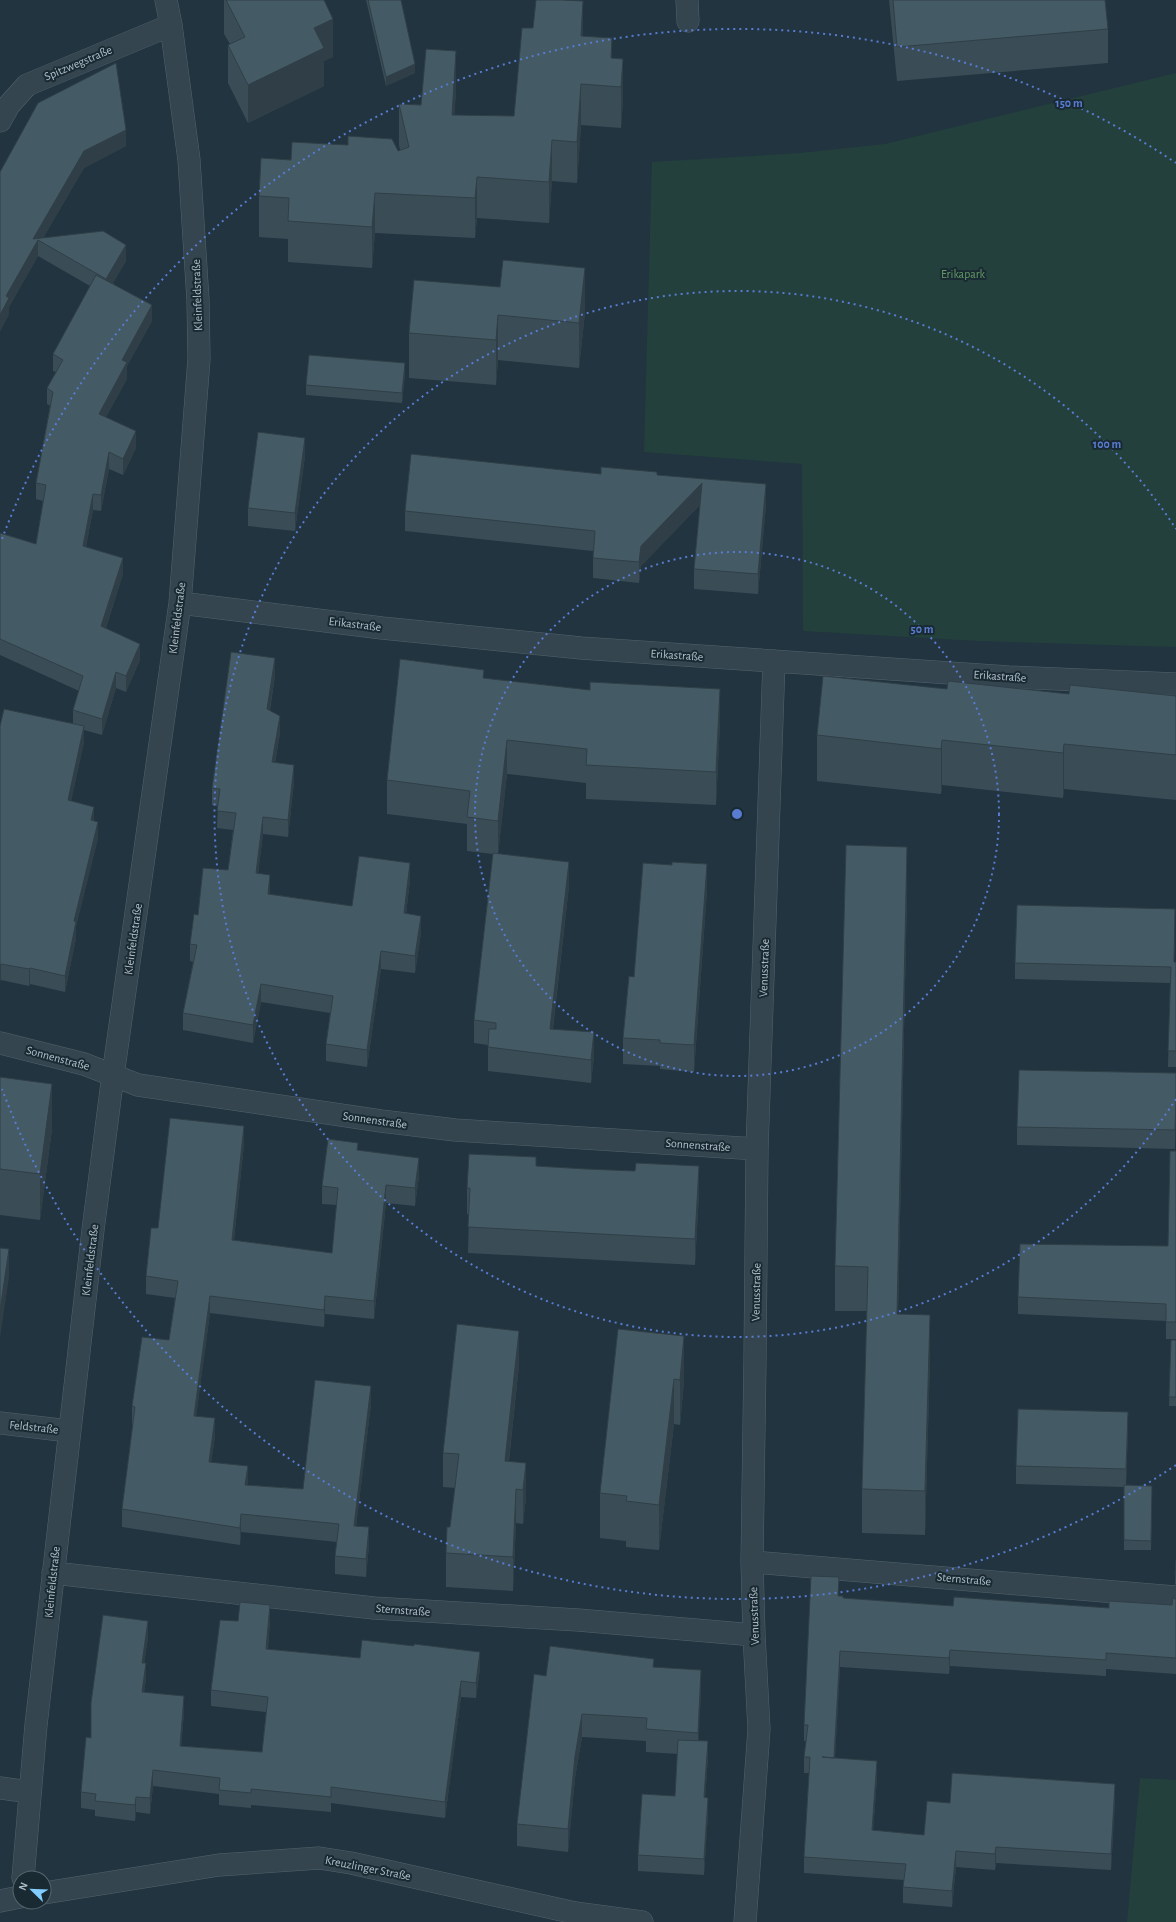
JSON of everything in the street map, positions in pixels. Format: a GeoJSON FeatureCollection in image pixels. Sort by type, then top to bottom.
{"type":"FeatureCollection","features":[{"type":"Feature","properties":{"kind":"street","name":"Kleinfeldstraße"},"geometry":{"type":"LineString","coordinates":[[24,1870],[30,1792],[69,1431],[113,1075],[180,603],[199,359],[198,300],[189,160],[172,25],[166,0]]}},
{"type":"Feature","properties":{"kind":"street","name":"Spitzwegstraße"},"geometry":{"type":"LineString","coordinates":[[0,121],[9,105],[27,84],[172,25]]}},
{"type":"Feature","properties":{"kind":"street","name":"Erikastraße"},"geometry":{"type":"LineString","coordinates":[[180,603],[382,628],[574,647],[774,662],[841,664],[1009,677],[1176,684]]}},
{"type":"Feature","properties":{"kind":"street","name":"Venusstraße"},"geometry":{"type":"LineString","coordinates":[[746,1922],[759,1729],[752,1562],[758,1149],[774,662]]}},
{"type":"Feature","properties":{"kind":"street","name":"Sonnenstraße"},"geometry":{"type":"LineString","coordinates":[[0,1043],[84,1064],[138,1085],[381,1122],[446,1129],[758,1149]]}},
{"type":"Feature","properties":{"kind":"street","name":"Feldstraße"},"geometry":{"type":"LineString","coordinates":[[0,1423],[69,1431]]}},
{"type":"Feature","properties":{"kind":"street","name":"Sternstraße"},"geometry":{"type":"LineString","coordinates":[[752,1562],[1176,1597]]}},
{"type":"Feature","properties":{"kind":"street","name":"Sternstraße"},"geometry":{"type":"LineString","coordinates":[[53,1573],[374,1608],[578,1620],[754,1635]]}},
{"type":"Feature","properties":{"kind":"street"},"geometry":{"type":"LineString","coordinates":[[0,1788],[30,1792]]}},
{"type":"Feature","properties":{"kind":"street","name":"Kreuzlinger Straße"},"geometry":{"type":"LineString","coordinates":[[52,1892],[219,1865],[319,1858],[351,1863],[575,1913],[642,1922]]}},
{"type":"Feature","properties":{"kind":"street"},"geometry":{"type":"LineString","coordinates":[[0,1901],[12,1899]]}},
{"type":"Feature","properties":{"kind":"green space","name":"Erikapark"},"geometry":{"type":"Polygon","coordinates":[[[1176,73],[1176,647],[979,641],[803,631],[802,464],[644,452],[652,162],[800,153],[885,144],[1176,73]]]}},
{"type":"Feature","properties":{"kind":"green space"},"geometry":{"type":"Polygon","coordinates":[[[1140,1778],[1176,1780],[1176,1922],[1127,1922],[1140,1778]]]}},
{"type":"Feature","properties":{"kind":"building"},"geometry":{"type":"Polygon","coordinates":[[[226,0],[324,0],[333,19],[314,28],[324,48],[248,85],[228,45],[245,37],[226,0]]]}},
{"type":"Feature","properties":{"kind":"building"},"geometry":{"type":"Polygon","coordinates":[[[368,0],[401,0],[415,64],[386,77],[368,0]]]}},
{"type":"Feature","properties":{"kind":"building"},"geometry":{"type":"Polygon","coordinates":[[[536,0],[583,1],[581,36],[612,38],[611,58],[623,59],[621,87],[581,84],[577,142],[552,140],[549,182],[477,177],[475,198],[375,193],[372,227],[288,221],[289,198],[259,196],[261,158],[291,160],[292,142],[348,145],[348,136],[392,139],[398,151],[409,147],[399,104],[421,105],[426,49],[456,51],[452,115],[514,116],[522,28],[533,28],[536,0]]]}},
{"type":"Feature","properties":{"kind":"building"},"geometry":{"type":"Polygon","coordinates":[[[893,0],[1105,0],[1108,29],[897,47],[893,0]]]}},
{"type":"Feature","properties":{"kind":"building"},"geometry":{"type":"Polygon","coordinates":[[[116,63],[126,130],[84,151],[33,239],[103,231],[126,245],[106,279],[38,240],[6,296],[9,298],[0,315],[0,172],[38,103],[116,63]]]}},
{"type":"Feature","properties":{"kind":"building"},"geometry":{"type":"Polygon","coordinates":[[[503,260],[585,268],[579,323],[498,315],[496,340],[409,333],[414,280],[500,287],[503,260]]]}},
{"type":"Feature","properties":{"kind":"building"},"geometry":{"type":"Polygon","coordinates":[[[96,275],[152,305],[122,360],[127,362],[99,414],[136,431],[123,459],[109,452],[101,495],[93,494],[83,546],[123,558],[101,626],[140,644],[126,676],[116,672],[102,719],[73,710],[83,676],[0,639],[0,533],[36,544],[46,485],[36,483],[53,392],[47,388],[63,360],[53,354],[96,275]]]}},
{"type":"Feature","properties":{"kind":"building"},"geometry":{"type":"Polygon","coordinates":[[[309,355],[405,363],[402,393],[306,385],[309,355]]]}},
{"type":"Feature","properties":{"kind":"building"},"geometry":{"type":"Polygon","coordinates":[[[258,432],[305,438],[295,513],[248,508],[258,432]]]}},
{"type":"Feature","properties":{"kind":"building"},"geometry":{"type":"Polygon","coordinates":[[[411,454],[601,474],[601,467],[657,472],[657,475],[766,484],[758,574],[694,569],[702,483],[641,546],[639,562],[593,558],[595,531],[405,511],[411,454]]]}},
{"type":"Feature","properties":{"kind":"building"},"geometry":{"type":"Polygon","coordinates":[[[231,652],[275,658],[267,709],[280,716],[272,762],[294,765],[288,820],[263,817],[256,873],[270,875],[268,894],[352,906],[359,856],[410,863],[404,913],[421,916],[415,956],[381,951],[367,1050],[326,1044],[333,996],[261,984],[253,1025],[183,1013],[197,945],[190,944],[194,914],[198,915],[203,868],[228,870],[236,813],[217,811],[220,789],[212,788],[231,652]]]}},
{"type":"Feature","properties":{"kind":"building"},"geometry":{"type":"Polygon","coordinates":[[[400,659],[484,670],[483,678],[590,690],[590,682],[720,689],[716,772],[586,765],[587,749],[507,740],[498,821],[467,817],[470,791],[387,780],[400,659]]]}},
{"type":"Feature","properties":{"kind":"building"},"geometry":{"type":"Polygon","coordinates":[[[823,676],[947,689],[948,681],[1069,694],[1070,685],[1176,696],[1176,755],[1064,744],[1063,753],[942,740],[941,749],[817,735],[823,676]]]}},
{"type":"Feature","properties":{"kind":"building"},"geometry":{"type":"Polygon","coordinates":[[[4,709],[84,726],[68,800],[94,807],[91,820],[98,822],[74,921],[76,922],[65,976],[30,968],[1,964],[0,966],[0,726],[4,709]]]}},
{"type":"Feature","properties":{"kind":"building"},"geometry":{"type":"Polygon","coordinates":[[[846,845],[907,847],[897,1314],[930,1315],[925,1491],[862,1489],[868,1267],[835,1266],[846,845]]]}},
{"type":"Feature","properties":{"kind":"building"},"geometry":{"type":"Polygon","coordinates":[[[493,853],[569,862],[550,1029],[594,1032],[591,1060],[488,1047],[489,1029],[496,1029],[496,1023],[474,1020],[493,853]]]}},
{"type":"Feature","properties":{"kind":"building"},"geometry":{"type":"Polygon","coordinates":[[[672,862],[707,864],[694,1045],[660,1043],[660,1040],[623,1038],[629,976],[634,977],[643,863],[672,865],[672,862]]]}},
{"type":"Feature","properties":{"kind":"building"},"geometry":{"type":"Polygon","coordinates":[[[1017,905],[1175,909],[1174,962],[1176,962],[1176,1051],[1168,1051],[1171,967],[1015,963],[1017,905]]]}},
{"type":"Feature","properties":{"kind":"building"},"geometry":{"type":"Polygon","coordinates":[[[1019,1070],[1176,1073],[1175,1130],[1017,1127],[1019,1070]]]}},
{"type":"Feature","properties":{"kind":"building"},"geometry":{"type":"Polygon","coordinates":[[[0,1077],[52,1084],[40,1174],[0,1169],[0,1077]]]}},
{"type":"Feature","properties":{"kind":"building"},"geometry":{"type":"Polygon","coordinates":[[[170,1118],[244,1126],[232,1240],[332,1253],[338,1188],[322,1186],[328,1139],[358,1143],[357,1150],[419,1158],[415,1188],[386,1185],[374,1301],[325,1296],[324,1310],[210,1296],[194,1416],[215,1418],[209,1462],[248,1466],[245,1485],[303,1489],[315,1380],[371,1386],[354,1526],[369,1527],[366,1559],[335,1556],[339,1524],[241,1514],[240,1528],[122,1509],[135,1407],[132,1406],[142,1337],[169,1340],[178,1281],[146,1276],[151,1228],[158,1228],[170,1118]]]}},
{"type":"Feature","properties":{"kind":"building"},"geometry":{"type":"Polygon","coordinates":[[[1170,1151],[1176,1151],[1176,1322],[1166,1322],[1166,1304],[1018,1297],[1020,1244],[1168,1246],[1170,1151]]]}},
{"type":"Feature","properties":{"kind":"building"},"geometry":{"type":"Polygon","coordinates":[[[469,1154],[536,1157],[536,1166],[586,1169],[635,1171],[636,1163],[699,1166],[695,1239],[468,1227],[470,1188],[467,1188],[469,1154]]]}},
{"type":"Feature","properties":{"kind":"building"},"geometry":{"type":"Polygon","coordinates":[[[0,1248],[9,1249],[0,1311],[0,1248]]]}},
{"type":"Feature","properties":{"kind":"building"},"geometry":{"type":"Polygon","coordinates":[[[457,1324],[519,1331],[505,1461],[526,1463],[523,1490],[516,1489],[513,1557],[446,1553],[447,1527],[450,1527],[459,1454],[443,1453],[457,1324]]]}},
{"type":"Feature","properties":{"kind":"building"},"geometry":{"type":"Polygon","coordinates":[[[618,1329],[684,1336],[680,1380],[674,1379],[659,1505],[626,1501],[627,1496],[600,1493],[618,1329]]]}},
{"type":"Feature","properties":{"kind":"building"},"geometry":{"type":"Polygon","coordinates":[[[1171,1340],[1176,1340],[1176,1397],[1169,1397],[1171,1340]]]}},
{"type":"Feature","properties":{"kind":"building"},"geometry":{"type":"Polygon","coordinates":[[[1018,1409],[1128,1412],[1126,1469],[1016,1466],[1018,1409]]]}},
{"type":"Feature","properties":{"kind":"building"},"geometry":{"type":"Polygon","coordinates":[[[1124,1485],[1152,1486],[1151,1541],[1124,1540],[1124,1485]]]}},
{"type":"Feature","properties":{"kind":"building"},"geometry":{"type":"Polygon","coordinates":[[[811,1576],[839,1577],[838,1596],[843,1596],[843,1598],[953,1606],[954,1597],[1109,1608],[1109,1601],[1172,1605],[1173,1598],[1176,1599],[1176,1658],[1106,1653],[1106,1660],[950,1650],[949,1658],[840,1651],[834,1758],[877,1761],[872,1830],[924,1835],[927,1801],[950,1803],[952,1773],[1115,1784],[1111,1854],[996,1847],[995,1854],[956,1851],[952,1891],[903,1887],[906,1864],[804,1857],[810,1757],[804,1757],[808,1725],[804,1725],[811,1576]]]}},
{"type":"Feature","properties":{"kind":"building"},"geometry":{"type":"Polygon","coordinates":[[[240,1602],[270,1605],[266,1649],[360,1658],[362,1640],[414,1646],[414,1644],[480,1652],[476,1683],[461,1681],[445,1802],[331,1787],[331,1797],[251,1789],[251,1793],[219,1790],[220,1778],[153,1770],[150,1798],[136,1797],[135,1805],[95,1801],[96,1794],[81,1792],[86,1737],[91,1738],[91,1703],[103,1615],[148,1621],[142,1663],[146,1663],[142,1692],[184,1696],[180,1746],[262,1752],[268,1697],[211,1690],[220,1620],[238,1621],[240,1602]]]}},
{"type":"Feature","properties":{"kind":"building"},"geometry":{"type":"Polygon","coordinates":[[[550,1646],[654,1659],[653,1667],[701,1670],[698,1733],[646,1729],[647,1718],[582,1714],[575,1756],[568,1829],[517,1824],[534,1674],[546,1676],[550,1646]]]}},
{"type":"Feature","properties":{"kind":"building"},"geometry":{"type":"Polygon","coordinates":[[[678,1740],[708,1741],[704,1797],[708,1798],[704,1859],[638,1855],[642,1794],[675,1796],[678,1740]]]}}]}
